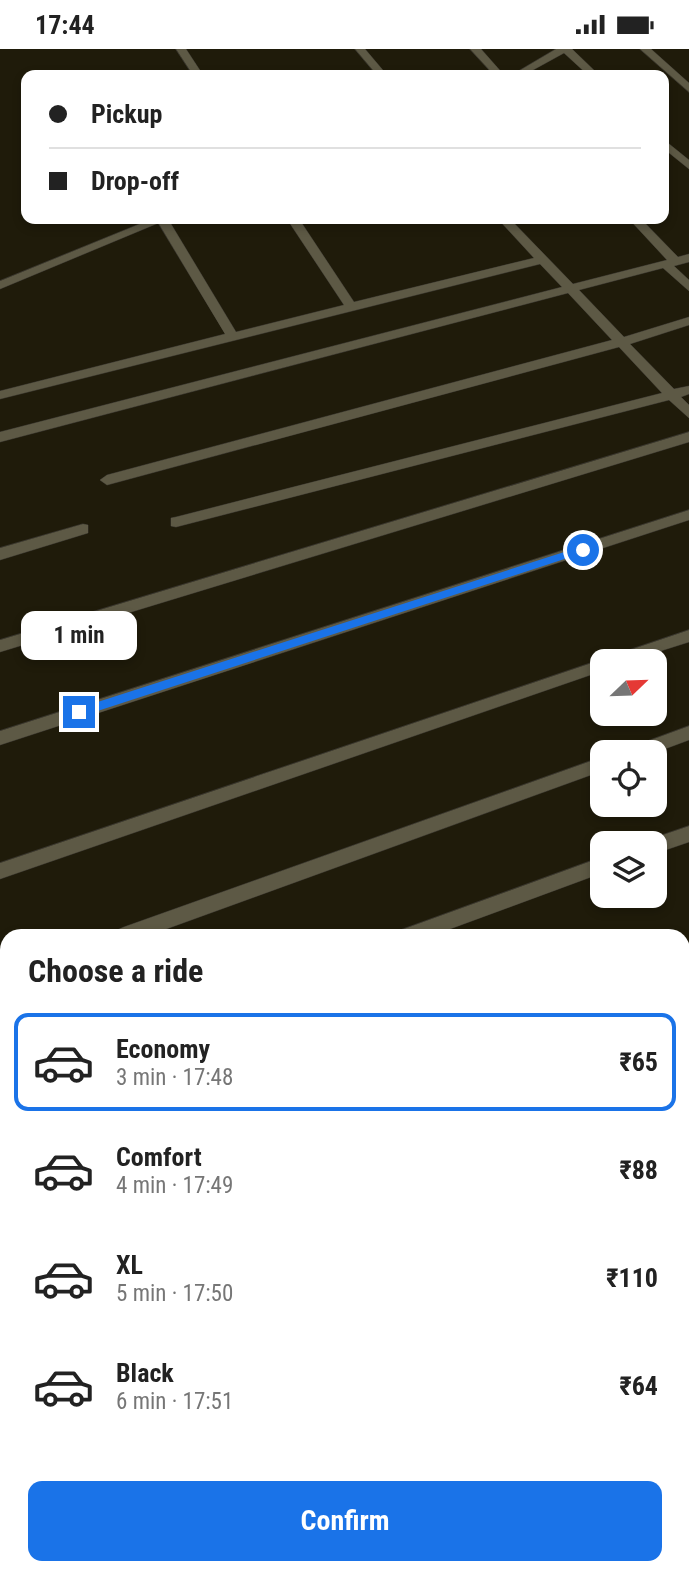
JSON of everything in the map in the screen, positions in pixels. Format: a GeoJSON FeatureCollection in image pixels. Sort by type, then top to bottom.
{"type":"FeatureCollection","features":[{"type":"Feature","properties":{"kind":"street"},"geometry":{"type":"LineString","coordinates":[[181,49],[195,70]]}},
{"type":"Feature","properties":{"kind":"street"},"geometry":{"type":"LineString","coordinates":[[360,49],[378,70]]}},
{"type":"Feature","properties":{"kind":"street"},"geometry":{"type":"LineString","coordinates":[[475,49],[494,70]]}},
{"type":"Feature","properties":{"kind":"street"},"geometry":{"type":"LineString","coordinates":[[526,70],[564,49],[588,70]]}},
{"type":"Feature","properties":{"kind":"street"},"geometry":{"type":"LineString","coordinates":[[645,49],[668,70]]}},
{"type":"Feature","properties":{"kind":"street"},"geometry":{"type":"LineString","coordinates":[[669,71],[689,89]]}},
{"type":"Feature","properties":{"kind":"street"},"geometry":{"type":"LineString","coordinates":[[669,148],[689,166]]}},
{"type":"Feature","properties":{"kind":"street"},"geometry":{"type":"LineString","coordinates":[[0,285],[150,224]]}},
{"type":"Feature","properties":{"kind":"street"},"geometry":{"type":"LineString","coordinates":[[165,224],[233,337]]}},
{"type":"Feature","properties":{"kind":"street"},"geometry":{"type":"LineString","coordinates":[[296,224],[352,308]]}},
{"type":"Feature","properties":{"kind":"street"},"geometry":{"type":"LineString","coordinates":[[509,224],[689,413]]}},
{"type":"Feature","properties":{"kind":"street"},"geometry":{"type":"LineString","coordinates":[[640,224],[677,262],[689,287]]}},
{"type":"Feature","properties":{"kind":"street"},"geometry":{"type":"LineString","coordinates":[[0,395],[542,259]]}},
{"type":"Feature","properties":{"kind":"street"},"geometry":{"type":"LineString","coordinates":[[0,437],[677,262]]}},
{"type":"Feature","properties":{"kind":"street"},"geometry":{"type":"LineString","coordinates":[[107,480],[622,342],[689,321]]}},
{"type":"Feature","properties":{"kind":"street"},"geometry":{"type":"LineString","coordinates":[[176,522],[689,390]]}},
{"type":"Feature","properties":{"kind":"street"},"geometry":{"type":"LineString","coordinates":[[0,646],[689,437]]}},
{"type":"Feature","properties":{"kind":"street"},"geometry":{"type":"LineString","coordinates":[[0,738],[689,515]]}},
{"type":"Feature","properties":{"kind":"street"},"geometry":{"type":"LineString","coordinates":[[0,554],[83,529]]}},
{"type":"Feature","properties":{"kind":"street"},"geometry":{"type":"LineString","coordinates":[[648,649],[689,636]]}},
{"type":"Feature","properties":{"kind":"street"},"geometry":{"type":"LineString","coordinates":[[0,871],[590,668]]}},
{"type":"Feature","properties":{"kind":"street"},"geometry":{"type":"LineString","coordinates":[[667,741],[689,733]]}},
{"type":"Feature","properties":{"kind":"street"},"geometry":{"type":"LineString","coordinates":[[143,929],[590,768]]}},
{"type":"Feature","properties":{"kind":"street"},"geometry":{"type":"LineString","coordinates":[[667,842],[689,834]]}},
{"type":"Feature","properties":{"kind":"street"},"geometry":{"type":"LineString","coordinates":[[427,929],[590,870]]}},
{"type":"Feature","properties":{"kind":"route"},"geometry":{"type":"LineString","coordinates":[[79,712],[583,550]]}}]}
